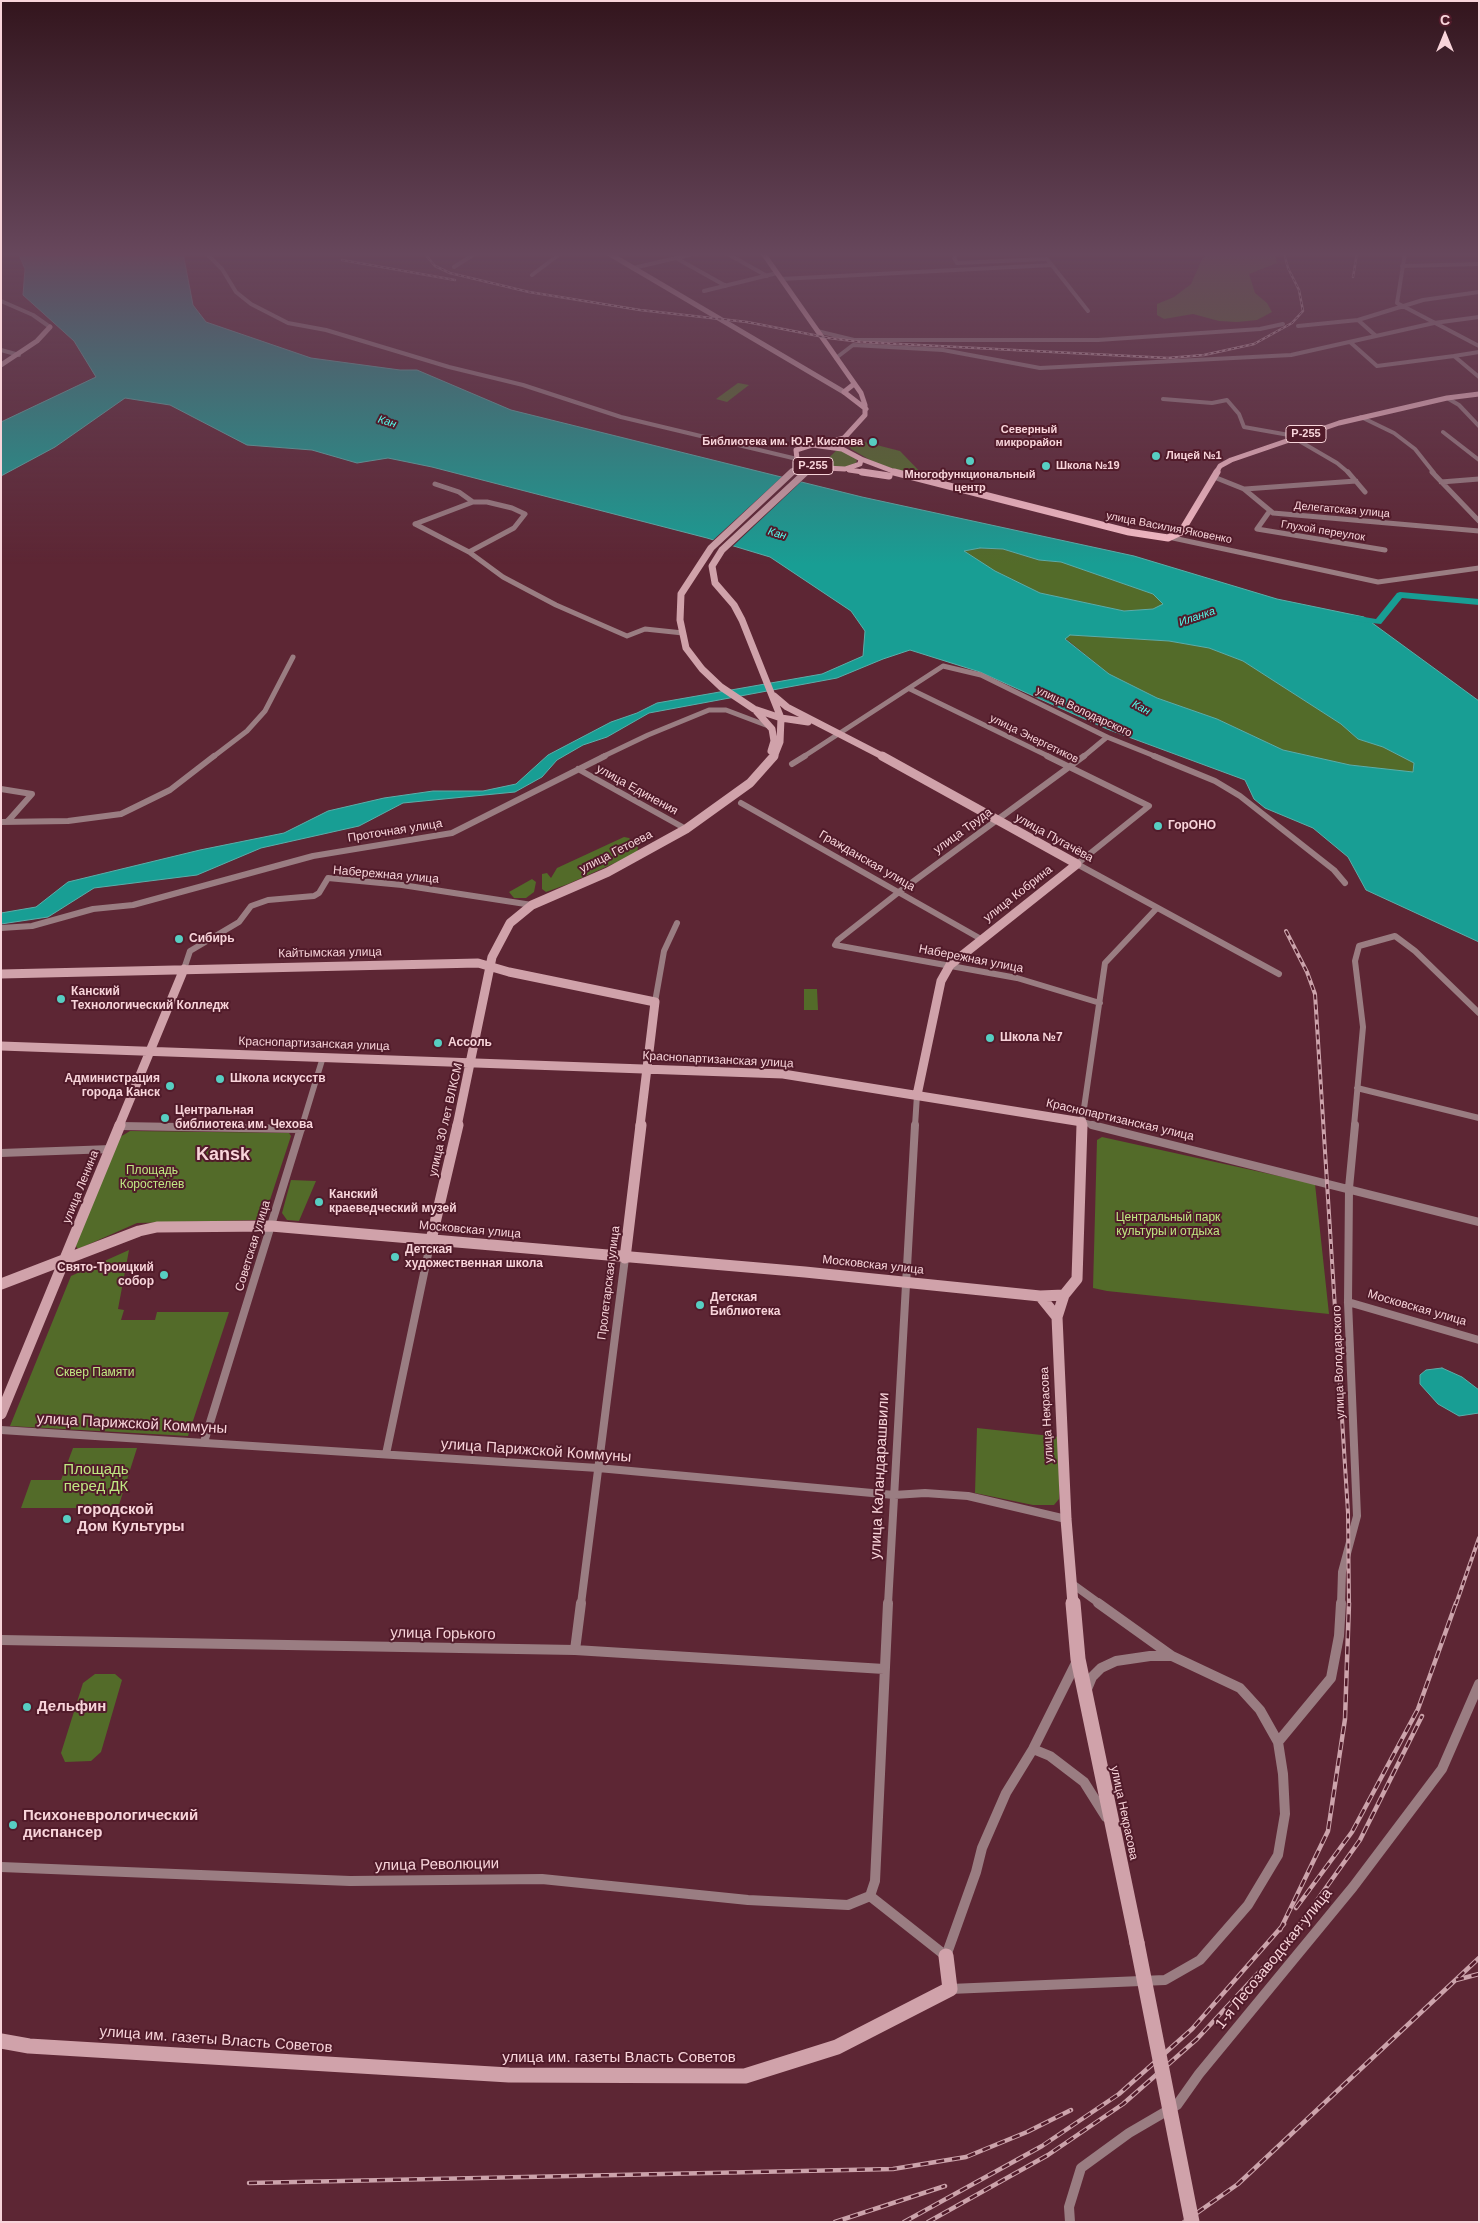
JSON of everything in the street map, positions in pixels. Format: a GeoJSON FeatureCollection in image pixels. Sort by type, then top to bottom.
{"type":"FeatureCollection","features":[{"type":"Feature","properties":{"kind":"main road"},"geometry":{"type":"LineString","coordinates":[[819,445],[844,438],[865,415],[866,409],[861,393],[836,358]]}},
{"type":"Feature","properties":{"kind":"main road"},"geometry":{"type":"LineString","coordinates":[[854,384],[844,392],[866,409]]}},
{"type":"Feature","properties":{"kind":"main road","name":"Р-255"},"geometry":{"type":"LineString","coordinates":[[1173,538],[1181,532],[1220,466],[1231,460],[1361,417],[1446,398],[1479,394]]}},
{"type":"Feature","properties":{"kind":"main road"},"geometry":{"type":"LineString","coordinates":[[844,438],[844,448],[847,451]]}},
{"type":"Feature","properties":{"kind":"main road","name":"Р-255"},"geometry":{"type":"LineString","coordinates":[[819,445],[847,451],[861,459],[860,464],[854,467],[826,468],[807,465],[797,459],[795,453],[800,448],[819,445]]}},
{"type":"Feature","properties":{"kind":"main road","name":"улица Василия Яковенко"},"geometry":{"type":"LineString","coordinates":[[861,459],[884,469],[950,488],[1135,534],[1157,538],[1173,538]]}},
{"type":"Feature","properties":{"kind":"main road","name":"Р-255"},"geometry":{"type":"LineString","coordinates":[[835,468],[866,471],[950,488]]}},
{"type":"Feature","properties":{"kind":"street"},"geometry":{"type":"LineString","coordinates":[[1,364],[16,357]]}},
{"type":"Feature","properties":{"kind":"street"},"geometry":{"type":"LineString","coordinates":[[415,357],[533,388],[621,417],[797,459]]}},
{"type":"Feature","properties":{"kind":"street"},"geometry":{"type":"LineString","coordinates":[[784,357],[844,392]]}},
{"type":"Feature","properties":{"kind":"street"},"geometry":{"type":"LineString","coordinates":[[979,357],[1040,368],[1257,357]]}},
{"type":"Feature","properties":{"kind":"street"},"geometry":{"type":"LineString","coordinates":[[1367,357],[1377,366],[1448,357]]}},
{"type":"Feature","properties":{"kind":"street"},"geometry":{"type":"LineString","coordinates":[[1455,357],[1479,377]]}},
{"type":"Feature","properties":{"kind":"street"},"geometry":{"type":"LineString","coordinates":[[1446,398],[1459,405],[1479,426]]}},
{"type":"Feature","properties":{"kind":"street"},"geometry":{"type":"LineString","coordinates":[[1163,399],[1212,403],[1227,400],[1239,414],[1244,427],[1294,438],[1337,463],[1365,492]]}},
{"type":"Feature","properties":{"kind":"street"},"geometry":{"type":"LineString","coordinates":[[1361,417],[1394,433],[1415,449],[1424,463],[1479,521]]}},
{"type":"Feature","properties":{"kind":"street"},"geometry":{"type":"LineString","coordinates":[[1443,432],[1479,460]]}},
{"type":"Feature","properties":{"kind":"street"},"geometry":{"type":"LineString","coordinates":[[774,452],[792,451],[800,448]]}},
{"type":"Feature","properties":{"kind":"street","name":"Р-255"},"geometry":{"type":"LineString","coordinates":[[797,459],[796,467],[793,471],[711,548],[681,594],[680,620],[686,648],[702,669],[721,687],[754,709],[781,718],[817,723]]}},
{"type":"Feature","properties":{"kind":"street","name":"Р-255"},"geometry":{"type":"LineString","coordinates":[[817,723],[788,707],[773,695],[763,677],[742,620],[734,605],[715,583],[712,566],[722,550],[804,474],[813,469],[826,468]]}},
{"type":"Feature","properties":{"kind":"street"},"geometry":{"type":"LineString","coordinates":[[1214,476],[1244,489],[1260,500],[1269,512]]}},
{"type":"Feature","properties":{"kind":"street"},"geometry":{"type":"LineString","coordinates":[[1441,482],[1479,479]]}},
{"type":"Feature","properties":{"kind":"street"},"geometry":{"type":"LineString","coordinates":[[1244,489],[1356,481]]}},
{"type":"Feature","properties":{"kind":"street"},"geometry":{"type":"LineString","coordinates":[[435,484],[459,492],[472,502]]}},
{"type":"Feature","properties":{"kind":"street"},"geometry":{"type":"LineString","coordinates":[[469,552],[514,528],[521,522],[525,514],[524,512],[487,502],[472,502],[414,524],[469,552],[503,577],[556,605],[627,636],[645,629],[682,633]]}},
{"type":"Feature","properties":{"kind":"street","name":"Глухой переулок"},"geometry":{"type":"LineString","coordinates":[[1269,512],[1257,529],[1385,550]]}},
{"type":"Feature","properties":{"kind":"street","name":"Делегатская улица"},"geometry":{"type":"LineString","coordinates":[[1269,512],[1479,531]]}},
{"type":"Feature","properties":{"kind":"street","name":"улица Василия Яковенко"},"geometry":{"type":"LineString","coordinates":[[1173,538],[1378,582],[1479,568]]}},
{"type":"Feature","properties":{"kind":"street"},"geometry":{"type":"LineString","coordinates":[[1,822],[68,821],[121,814],[170,790],[247,731],[265,711],[293,657]]}},
{"type":"Feature","properties":{"kind":"street","name":"улица Володарского"},"geometry":{"type":"LineString","coordinates":[[910,689],[943,666],[980,675],[1107,737],[1215,781],[1240,796],[1334,870],[1345,883]]}},
{"type":"Feature","properties":{"kind":"street"},"geometry":{"type":"LineString","coordinates":[[792,764],[842,734],[910,689]]}},
{"type":"Feature","properties":{"kind":"street","name":"улица Энергетиков"},"geometry":{"type":"LineString","coordinates":[[910,689],[1149,806]]}},
{"type":"Feature","properties":{"kind":"street"},"geometry":{"type":"LineString","coordinates":[[767,767],[780,742],[781,718],[773,695]]}},
{"type":"Feature","properties":{"kind":"street"},"geometry":{"type":"LineString","coordinates":[[754,709],[771,728],[774,741],[767,767]]}},
{"type":"Feature","properties":{"kind":"street","name":"Проточная улица"},"geometry":{"type":"LineString","coordinates":[[1,928],[32,926],[93,909],[133,905],[313,856],[452,833],[648,735],[709,710],[726,710],[771,728]]}},
{"type":"Feature","properties":{"kind":"street","name":"улица Пугачёва"},"geometry":{"type":"LineString","coordinates":[[817,723],[842,734],[1279,974]]}},
{"type":"Feature","properties":{"kind":"street","name":"улица Труда"},"geometry":{"type":"LineString","coordinates":[[835,945],[838,940],[899,892],[1070,768],[1107,737]]}},
{"type":"Feature","properties":{"kind":"street","name":"улица Гетоева"},"geometry":{"type":"LineString","coordinates":[[490,966],[498,943],[510,923],[532,904],[608,872],[686,829],[750,784],[767,767]]}},
{"type":"Feature","properties":{"kind":"street","name":"улица Единения"},"geometry":{"type":"LineString","coordinates":[[578,769],[686,829]]}},
{"type":"Feature","properties":{"kind":"street"},"geometry":{"type":"LineString","coordinates":[[1,789],[32,794],[8,821]]}},
{"type":"Feature","properties":{"kind":"street","name":"Гражданская улица"},"geometry":{"type":"LineString","coordinates":[[741,803],[981,939]]}},
{"type":"Feature","properties":{"kind":"street","name":"улица Кобрина"},"geometry":{"type":"LineString","coordinates":[[950,965],[1149,806]]}},
{"type":"Feature","properties":{"kind":"street","name":"Набережная улица"},"geometry":{"type":"LineString","coordinates":[[184,969],[190,951],[239,922],[251,906],[268,900],[314,896],[320,893],[328,878],[402,885],[532,904]]}},
{"type":"Feature","properties":{"kind":"street","name":"улица Некрасова"},"geometry":{"type":"LineString","coordinates":[[1157,908],[1105,963],[1082,1122],[1077,1279],[1064,1295],[1056,1316],[1066,1518],[1078,1659],[1192,2222]]}},
{"type":"Feature","properties":{"kind":"street","name":"Пролетарская улица"},"geometry":{"type":"LineString","coordinates":[[575,1650],[625,1258],[645,1069],[664,952],[677,923]]}},
{"type":"Feature","properties":{"kind":"street","name":"улица Володарского"},"geometry":{"type":"LineString","coordinates":[[1278,1742],[1331,1678],[1339,1636],[1342,1572],[1357,1516],[1348,1302],[1349,1188],[1363,1027],[1356,961],[1359,946],[1395,936],[1415,951],[1479,1013]]}},
{"type":"Feature","properties":{"kind":"street","name":"Набережная улица"},"geometry":{"type":"LineString","coordinates":[[835,945],[1016,978],[1100,1003]]}},
{"type":"Feature","properties":{"kind":"street","name":"Кайтымская улица"},"geometry":{"type":"LineString","coordinates":[[1,974],[478,963],[509,972],[655,1002]]}},
{"type":"Feature","properties":{"kind":"street","name":"улица Каландарашвили"},"geometry":{"type":"LineString","coordinates":[[870,1896],[875,1881],[884,1670],[917,1095],[941,981],[950,965]]}},
{"type":"Feature","properties":{"kind":"street","name":"улица 30 лет ВЛКСМ"},"geometry":{"type":"LineString","coordinates":[[386,1454],[431,1240],[472,1063],[490,966]]}},
{"type":"Feature","properties":{"kind":"street","name":"улица Ленина"},"geometry":{"type":"LineString","coordinates":[[1,1414],[56,1276],[66,1259],[184,969]]}},
{"type":"Feature","properties":{"kind":"street","name":"Краснопартизанская улица"},"geometry":{"type":"LineString","coordinates":[[1,1046],[783,1074],[1082,1122],[1479,1222]]}},
{"type":"Feature","properties":{"kind":"street","name":"Советская улица"},"geometry":{"type":"LineString","coordinates":[[204,1442],[323,1057]]}},
{"type":"Feature","properties":{"kind":"street"},"geometry":{"type":"LineString","coordinates":[[1357,1088],[1479,1118]]}},
{"type":"Feature","properties":{"kind":"street"},"geometry":{"type":"LineString","coordinates":[[120,1126],[301,1129]]}},
{"type":"Feature","properties":{"kind":"street"},"geometry":{"type":"LineString","coordinates":[[1,1153],[111,1149]]}},
{"type":"Feature","properties":{"kind":"street","name":"Московская улица"},"geometry":{"type":"LineString","coordinates":[[1,1284],[139,1231],[157,1227],[271,1226],[906,1282],[1040,1296],[1064,1295]]}},
{"type":"Feature","properties":{"kind":"street"},"geometry":{"type":"LineString","coordinates":[[1040,1296],[1056,1316]]}},
{"type":"Feature","properties":{"kind":"street","name":"Московская улица"},"geometry":{"type":"LineString","coordinates":[[1348,1302],[1479,1340]]}},
{"type":"Feature","properties":{"kind":"street","name":"улица Парижской Коммуны"},"geometry":{"type":"LineString","coordinates":[[1,1430],[598,1468],[894,1495],[925,1493],[968,1496],[1066,1518]]}},
{"type":"Feature","properties":{"kind":"street"},"geometry":{"type":"LineString","coordinates":[[1071,1583],[1172,1656],[1240,1688],[1260,1710],[1278,1742],[1285,1814],[1278,1855],[1248,1905],[1200,1960],[1165,1980],[950,1989],[946,1956],[976,1872],[982,1848],[1006,1793],[1033,1748],[1078,1659]]}},
{"type":"Feature","properties":{"kind":"street","name":"улица Горького"},"geometry":{"type":"LineString","coordinates":[[1,1640],[575,1650],[884,1670]]}},
{"type":"Feature","properties":{"kind":"street"},"geometry":{"type":"LineString","coordinates":[[1085,1694],[1092,1678],[1101,1668],[1108,1664],[1132,1658],[1172,1656]]}},
{"type":"Feature","properties":{"kind":"street","name":"1-я Лесозаводская улица"},"geometry":{"type":"LineString","coordinates":[[1070,2222],[1069,2207],[1081,2168],[1129,2133],[1178,2105],[1199,2074],[1353,1887],[1442,1769],[1477,1690]]}},
{"type":"Feature","properties":{"kind":"street"},"geometry":{"type":"LineString","coordinates":[[1033,1748],[1050,1756],[1084,1782],[1113,1830]]}},
{"type":"Feature","properties":{"kind":"street","name":"улица Революции"},"geometry":{"type":"LineString","coordinates":[[1,1867],[350,1881],[542,1879],[748,1900],[848,1905],[870,1896]]}},
{"type":"Feature","properties":{"kind":"street"},"geometry":{"type":"LineString","coordinates":[[870,1896],[946,1956]]}},
{"type":"Feature","properties":{"kind":"street","name":"улица им. газеты Власть Советов"},"geometry":{"type":"LineString","coordinates":[[1,2041],[29,2046],[509,2075],[745,2076],[837,2047],[950,1989]]}},
{"type":"Feature","properties":{"kind":"green space"},"geometry":{"type":"Polygon","coordinates":[[[738,383],[749,385],[727,402],[716,399],[738,383]]]}},
{"type":"Feature","properties":{"kind":"green space"},"geometry":{"type":"Polygon","coordinates":[[[853,439],[900,451],[926,478],[877,464],[851,449],[847,443],[853,439]]]}},
{"type":"Feature","properties":{"kind":"green space"},"geometry":{"type":"Polygon","coordinates":[[[838,449],[857,459],[856,463],[847,467],[820,466],[838,449]]]}},
{"type":"Feature","properties":{"kind":"green space"},"geometry":{"type":"Polygon","coordinates":[[[980,548],[1003,549],[1039,560],[1061,562],[1153,594],[1164,604],[1153,609],[1124,611],[1040,593],[995,571],[963,551],[980,548]]]}},
{"type":"Feature","properties":{"kind":"green space"},"geometry":{"type":"Polygon","coordinates":[[[1070,635],[1169,641],[1209,648],[1243,661],[1341,724],[1358,739],[1383,747],[1414,763],[1413,773],[1350,765],[1283,750],[1217,719],[1157,698],[1109,674],[1065,638],[1070,635]]]}},
{"type":"Feature","properties":{"kind":"green space"},"geometry":{"type":"Polygon","coordinates":[[[624,837],[629,838],[638,847],[637,853],[568,884],[546,892],[542,889],[542,874],[547,873],[551,878],[557,868],[624,837]]]}},
{"type":"Feature","properties":{"kind":"green space"},"geometry":{"type":"Polygon","coordinates":[[[532,879],[536,882],[534,892],[526,898],[514,898],[509,892],[532,879]]]}},
{"type":"Feature","properties":{"kind":"green space"},"geometry":{"type":"Polygon","coordinates":[[[804,989],[817,989],[818,1010],[804,1010],[804,989]]]}},
{"type":"Feature","properties":{"kind":"green space","name":"Площадь Коростелев"},"geometry":{"type":"Polygon","coordinates":[[[130,1131],[289,1133],[291,1136],[266,1212],[258,1220],[137,1223],[78,1249],[75,1245],[120,1137],[130,1131]]]}},
{"type":"Feature","properties":{"kind":"green space","name":"Центральный парк культуры и отдыха"},"geometry":{"type":"Polygon","coordinates":[[[1102,1137],[1315,1184],[1329,1314],[1093,1288],[1097,1140],[1102,1137]]]}},
{"type":"Feature","properties":{"kind":"green space"},"geometry":{"type":"Polygon","coordinates":[[[291,1180],[316,1181],[299,1221],[287,1220],[282,1213],[291,1180]]]}},
{"type":"Feature","properties":{"kind":"green space","name":"Сквер Памяти"},"geometry":{"type":"Polygon","coordinates":[[[129,1250],[118,1309],[124,1310],[121,1320],[155,1320],[157,1312],[229,1312],[188,1436],[10,1426],[71,1276],[129,1250]]]}},
{"type":"Feature","properties":{"kind":"green space"},"geometry":{"type":"Polygon","coordinates":[[[977,1428],[1060,1437],[1059,1499],[1054,1505],[1033,1505],[975,1493],[977,1428]]]}},
{"type":"Feature","properties":{"kind":"green space","name":"Площадь перед ДК"},"geometry":{"type":"Polygon","coordinates":[[[73,1448],[137,1448],[118,1508],[21,1508],[31,1480],[61,1480],[73,1448]]]}},
{"type":"Feature","properties":{"kind":"green space"},"geometry":{"type":"Polygon","coordinates":[[[95,1674],[115,1674],[122,1680],[101,1752],[91,1761],[65,1762],[61,1753],[83,1683],[95,1674]]]}},
{"type":"Feature","properties":{"kind":"water","name":"Кан"},"geometry":{"type":"Polygon","coordinates":[[[84,357],[307,357],[400,370],[417,370],[511,410],[862,497],[1134,556],[1277,599],[1364,617],[1479,701],[1479,942],[1366,890],[1348,857],[1313,828],[1265,808],[1254,799],[1245,780],[1107,729],[980,672],[910,650],[837,678],[649,713],[607,737],[583,745],[557,760],[542,777],[515,792],[403,803],[359,826],[261,848],[197,875],[94,888],[48,917],[1,924],[1,913],[36,907],[68,882],[200,850],[284,833],[328,811],[384,798],[433,791],[483,791],[516,784],[548,755],[611,722],[637,713],[657,703],[822,674],[863,656],[865,631],[851,611],[770,557],[707,538],[432,467],[388,458],[357,463],[312,450],[247,445],[170,405],[125,398],[55,447],[1,476],[1,422],[96,377],[84,357]],[[980,548],[964,551],[995,571],[1040,593],[1124,611],[1153,609],[1163,604],[1153,594],[1061,562],[1039,560],[1003,549],[980,548]],[[1070,635],[1065,639],[1109,674],[1157,698],[1217,719],[1283,750],[1350,765],[1413,772],[1414,763],[1383,747],[1358,739],[1341,724],[1243,661],[1209,648],[1169,641],[1070,635]]]}},
{"type":"Feature","properties":{"kind":"water"},"geometry":{"type":"Polygon","coordinates":[[[1442,1368],[1462,1377],[1479,1390],[1479,1413],[1459,1416],[1438,1404],[1420,1384],[1420,1375],[1426,1370],[1442,1368]]]}},
{"type":"Feature","properties":{"kind":"pier"},"geometry":{"type":"Polygon","coordinates":[[[785,474],[804,479],[731,548],[711,542],[785,474]]]}},
{"type":"Feature","properties":{"kind":"waterway","name":"Иланка"},"geometry":{"type":"LineString","coordinates":[[1352,618],[1378,622],[1400,595],[1479,602]]}},
{"type":"Feature","properties":{"kind":"railway"},"geometry":{"type":"LineString","coordinates":[[1144,357],[1183,357]]}},
{"type":"Feature","properties":{"kind":"railway"},"geometry":{"type":"LineString","coordinates":[[1286,931],[1307,972],[1315,994],[1348,1513],[1349,1603]]}},
{"type":"Feature","properties":{"kind":"railway"},"geometry":{"type":"LineString","coordinates":[[1456,1604],[1479,1538]]}},
{"type":"Feature","properties":{"kind":"railway"},"geometry":{"type":"LineString","coordinates":[[1282,1927],[1328,1831],[1345,1719],[1349,1603]]}},
{"type":"Feature","properties":{"kind":"railway"},"geometry":{"type":"LineString","coordinates":[[1296,1908],[1352,1832],[1418,1709],[1456,1603]]}},
{"type":"Feature","properties":{"kind":"railway"},"geometry":{"type":"LineString","coordinates":[[928,2222],[1048,2155],[1123,2104],[1197,2039],[1288,1941],[1360,1840],[1422,1716]]}},
{"type":"Feature","properties":{"kind":"railway"},"geometry":{"type":"LineString","coordinates":[[904,2222],[1042,2146],[1119,2094],[1192,2029],[1282,1927]]}},
{"type":"Feature","properties":{"kind":"railway"},"geometry":{"type":"LineString","coordinates":[[1184,2222],[1238,2184],[1479,1958]]}},
{"type":"Feature","properties":{"kind":"railway"},"geometry":{"type":"LineString","coordinates":[[1456,1980],[1479,1974]]}},
{"type":"Feature","properties":{"kind":"railway"},"geometry":{"type":"LineString","coordinates":[[249,2183],[893,2169],[966,2157],[1027,2132],[1071,2110]]}},
{"type":"Feature","properties":{"kind":"railway"},"geometry":{"type":"LineString","coordinates":[[835,2222],[945,2186]]}},
{"type":"Feature","properties":{"kind":"place","name":"Библиотека им. Ю.Р. Кислова"},"geometry":{"type":"Point","coordinates":[873,442]}},
{"type":"Feature","properties":{"kind":"place","name":"Лицей №1"},"geometry":{"type":"Point","coordinates":[1156,456]}},
{"type":"Feature","properties":{"kind":"place","name":"Многофункциональный центр"},"geometry":{"type":"Point","coordinates":[970,461]}},
{"type":"Feature","properties":{"kind":"place","name":"Школа №19"},"geometry":{"type":"Point","coordinates":[1046,466]}},
{"type":"Feature","properties":{"kind":"place","name":"ГорОНО"},"geometry":{"type":"Point","coordinates":[1158,826]}},
{"type":"Feature","properties":{"kind":"place","name":"Сибирь"},"geometry":{"type":"Point","coordinates":[179,939]}},
{"type":"Feature","properties":{"kind":"place","name":"Канский Технологический Колледж"},"geometry":{"type":"Point","coordinates":[61,999]}},
{"type":"Feature","properties":{"kind":"place","name":"Школа №7"},"geometry":{"type":"Point","coordinates":[990,1038]}},
{"type":"Feature","properties":{"kind":"place","name":"Ассоль"},"geometry":{"type":"Point","coordinates":[438,1043]}},
{"type":"Feature","properties":{"kind":"place","name":"Школа искусств"},"geometry":{"type":"Point","coordinates":[220,1079]}},
{"type":"Feature","properties":{"kind":"place","name":"Администрация города Канск"},"geometry":{"type":"Point","coordinates":[170,1086]}},
{"type":"Feature","properties":{"kind":"place","name":"Центральная библиотека им. Чехова"},"geometry":{"type":"Point","coordinates":[165,1118]}},
{"type":"Feature","properties":{"kind":"place","name":"Канский краеведческий музей"},"geometry":{"type":"Point","coordinates":[319,1202]}},
{"type":"Feature","properties":{"kind":"place","name":"Детская художественная школа"},"geometry":{"type":"Point","coordinates":[395,1257]}},
{"type":"Feature","properties":{"kind":"place","name":"Свято-Троицкий собор"},"geometry":{"type":"Point","coordinates":[164,1275]}},
{"type":"Feature","properties":{"kind":"place","name":"Детская Библиотека"},"geometry":{"type":"Point","coordinates":[700,1305]}},
{"type":"Feature","properties":{"kind":"place","name":"городской Дом Культуры"},"geometry":{"type":"Point","coordinates":[67,1519]}},
{"type":"Feature","properties":{"kind":"place","name":"Дельфин"},"geometry":{"type":"Point","coordinates":[27,1707]}},
{"type":"Feature","properties":{"kind":"place","name":"Психоневрологический диспансер"},"geometry":{"type":"Point","coordinates":[13,1825]}},
{"type":"Feature","properties":{"kind":"district","name":"Северный микрорайон"},"geometry":{"type":"Point","coordinates":[1029,436]}},
{"type":"Feature","properties":{"kind":"district","name":"Kansk"},"geometry":{"type":"Point","coordinates":[223,1155]}}]}
